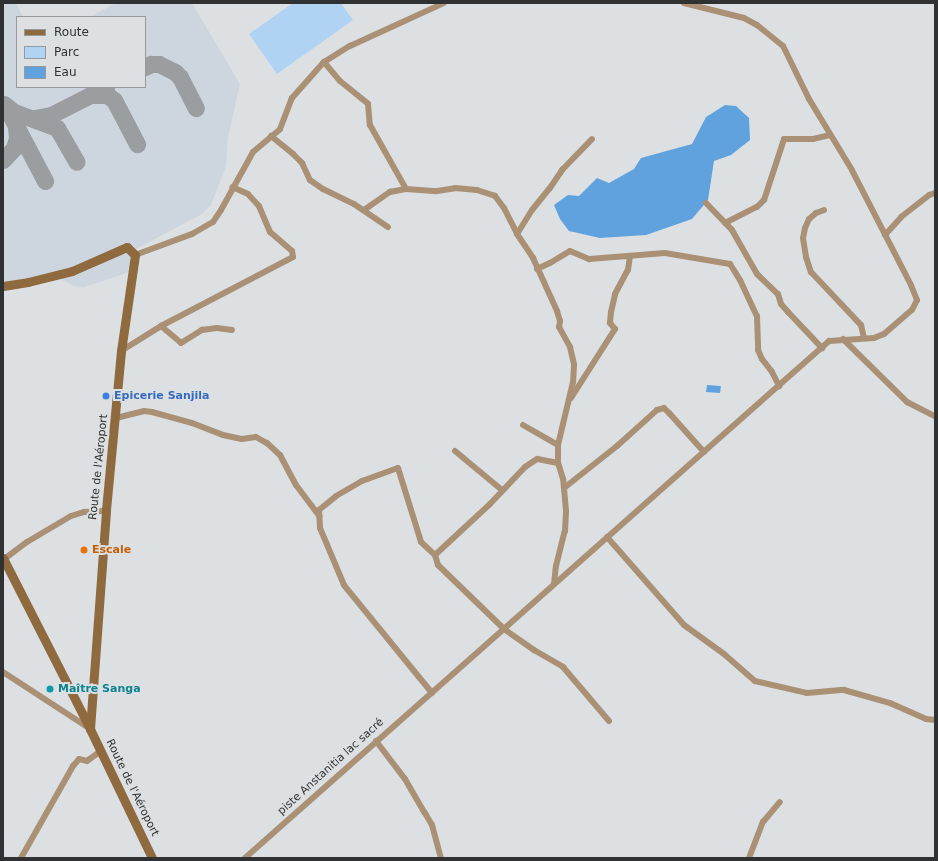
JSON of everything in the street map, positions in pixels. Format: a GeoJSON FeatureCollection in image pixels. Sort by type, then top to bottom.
{"type":"FeatureCollection","features":[{"type":"Feature","properties":{"kind":"main road"},"geometry":{"type":"LineString","coordinates":[[3,286],[28,282],[72,271],[127,246],[135,255]]}},
{"type":"Feature","properties":{"kind":"main road","name":"Route de l'Aéroport"},"geometry":{"type":"LineString","coordinates":[[90,729],[106,511],[116,418],[121,351],[135,255]]}},
{"type":"Feature","properties":{"kind":"main road","name":"Route de l'Aéroport"},"geometry":{"type":"LineString","coordinates":[[3,559],[101,751],[152,858]]}},
{"type":"Feature","properties":{"kind":"street"},"geometry":{"type":"LineString","coordinates":[[135,255],[192,234],[212,222],[221,210],[232,187],[253,152],[280,129],[292,98],[297,90],[324,62],[350,46],[444,3]]}},
{"type":"Feature","properties":{"kind":"street"},"geometry":{"type":"LineString","coordinates":[[684,3],[744,18],[757,25],[783,46],[809,99],[852,170],[886,235],[901,217],[929,195],[935,193]]}},
{"type":"Feature","properties":{"kind":"street"},"geometry":{"type":"LineString","coordinates":[[324,62],[340,81],[368,104],[370,125],[406,189]]}},
{"type":"Feature","properties":{"kind":"street"},"geometry":{"type":"LineString","coordinates":[[725,223],[757,207],[764,200],[784,139],[813,139],[830,135]]}},
{"type":"Feature","properties":{"kind":"street"},"geometry":{"type":"LineString","coordinates":[[271,136],[302,163],[310,180],[323,189],[337,194],[364,210],[388,227]]}},
{"type":"Feature","properties":{"kind":"street"},"geometry":{"type":"LineString","coordinates":[[517,234],[532,210],[562,170],[592,139]]}},
{"type":"Feature","properties":{"kind":"street"},"geometry":{"type":"LineString","coordinates":[[121,351],[161,326],[293,257],[292,251],[270,232],[259,206],[248,194],[232,187]]}},
{"type":"Feature","properties":{"kind":"street"},"geometry":{"type":"LineString","coordinates":[[364,210],[390,192],[406,189],[437,191],[447,188],[477,190],[495,196],[504,208],[517,234],[533,258],[557,311],[560,321],[559,327],[570,347],[574,365],[573,382],[558,445],[558,463],[564,479],[566,510],[564,531],[556,566],[554,584]]}},
{"type":"Feature","properties":{"kind":"street"},"geometry":{"type":"LineString","coordinates":[[706,203],[732,230],[757,274],[778,294],[781,304],[822,348]]}},
{"type":"Feature","properties":{"kind":"street"},"geometry":{"type":"LineString","coordinates":[[824,210],[816,213],[809,219],[805,228],[803,238],[806,256],[811,272],[861,325],[864,338]]}},
{"type":"Feature","properties":{"kind":"street","name":"piste Anstanitia lac sacré"},"geometry":{"type":"LineString","coordinates":[[245,858],[830,341],[874,338],[884,334],[912,310],[917,300],[886,235]]}},
{"type":"Feature","properties":{"kind":"street"},"geometry":{"type":"LineString","coordinates":[[537,269],[570,251],[589,259],[665,253],[730,264],[740,280],[757,316],[758,350],[779,386]]}},
{"type":"Feature","properties":{"kind":"street"},"geometry":{"type":"LineString","coordinates":[[568,402],[615,329],[610,323],[611,312],[615,294],[628,270],[630,256]]}},
{"type":"Feature","properties":{"kind":"street"},"geometry":{"type":"LineString","coordinates":[[161,326],[181,343],[202,330],[217,328],[232,330]]}},
{"type":"Feature","properties":{"kind":"street"},"geometry":{"type":"LineString","coordinates":[[843,339],[907,402],[935,416]]}},
{"type":"Feature","properties":{"kind":"street"},"geometry":{"type":"LineString","coordinates":[[564,488],[617,446],[657,410],[664,408],[704,452]]}},
{"type":"Feature","properties":{"kind":"street"},"geometry":{"type":"LineString","coordinates":[[116,418],[144,411],[152,412],[192,423],[223,435],[242,440],[256,437],[267,442],[280,455],[296,485],[319,516]]}},
{"type":"Feature","properties":{"kind":"street"},"geometry":{"type":"LineString","coordinates":[[523,425],[558,445]]}},
{"type":"Feature","properties":{"kind":"street"},"geometry":{"type":"LineString","coordinates":[[456,451],[502,490]]}},
{"type":"Feature","properties":{"kind":"street"},"geometry":{"type":"LineString","coordinates":[[436,555],[490,504],[525,467],[537,459],[558,463]]}},
{"type":"Feature","properties":{"kind":"street"},"geometry":{"type":"LineString","coordinates":[[432,693],[344,585],[320,528],[318,510],[336,496],[366,479],[398,468],[421,542],[436,555],[438,565],[504,629],[534,650],[563,667],[609,721]]}},
{"type":"Feature","properties":{"kind":"street"},"geometry":{"type":"LineString","coordinates":[[3,559],[27,542],[71,516],[84,512],[106,511]]}},
{"type":"Feature","properties":{"kind":"street"},"geometry":{"type":"LineString","coordinates":[[607,537],[684,625],[724,654],[755,681],[807,693],[844,690],[890,703],[926,719],[935,720]]}},
{"type":"Feature","properties":{"kind":"street"},"geometry":{"type":"LineString","coordinates":[[3,672],[90,729]]}},
{"type":"Feature","properties":{"kind":"street"},"geometry":{"type":"LineString","coordinates":[[376,741],[405,779],[429,819],[441,858]]}},
{"type":"Feature","properties":{"kind":"street"},"geometry":{"type":"LineString","coordinates":[[21,858],[73,766],[79,759],[86,761],[101,751]]}},
{"type":"Feature","properties":{"kind":"street"},"geometry":{"type":"LineString","coordinates":[[749,858],[763,822],[780,802]]}},
{"type":"Feature","properties":{"kind":"shaded area"},"geometry":{"type":"Polygon","coordinates":[[[3,3],[16,3],[22,16],[16,16],[16,88],[146,88],[146,16],[91,16],[116,3],[192,3],[240,84],[228,137],[226,166],[211,205],[202,214],[136,249],[127,273],[84,287],[73,286],[56,276],[3,284],[3,3]]]}},
{"type":"Feature","properties":{"kind":"green space"},"geometry":{"type":"Polygon","coordinates":[[[293,3],[341,3],[353,20],[277,74],[249,34],[293,3]]]}},
{"type":"Feature","properties":{"kind":"water"},"geometry":{"type":"Polygon","coordinates":[[[725,105],[736,106],[749,118],[750,140],[731,155],[714,161],[708,200],[692,219],[646,235],[600,238],[569,231],[560,219],[554,205],[568,195],[579,196],[597,178],[609,183],[634,169],[641,158],[692,144],[706,117],[725,105]]]}},
{"type":"Feature","properties":{"kind":"water"},"geometry":{"type":"Polygon","coordinates":[[[707,385],[721,386],[720,393],[706,392],[707,385]]]}},
{"type":"Feature","properties":{"kind":"taxiway"},"geometry":{"type":"LineString","coordinates":[[146,66],[151,64],[159,64],[175,72],[180,77],[196,108]]}},
{"type":"Feature","properties":{"kind":"taxiway"},"geometry":{"type":"LineString","coordinates":[[34,118],[51,115],[104,88]]}},
{"type":"Feature","properties":{"kind":"taxiway"},"geometry":{"type":"LineString","coordinates":[[91,95],[107,95],[114,100],[137,144]]}},
{"type":"Feature","properties":{"kind":"taxiway"},"geometry":{"type":"LineString","coordinates":[[4,104],[14,112],[57,128],[77,162]]}},
{"type":"Feature","properties":{"kind":"taxiway"},"geometry":{"type":"LineString","coordinates":[[5,105],[45,181]]}},
{"type":"Feature","properties":{"kind":"taxiway"},"geometry":{"type":"LineString","coordinates":[[3,160],[14,148],[17,138],[16,127]]}},
{"type":"Feature","properties":{"kind":"place","name":"Epicerie Sanjila"},"geometry":{"type":"Point","coordinates":[106,396]}},
{"type":"Feature","properties":{"kind":"place","name":"Escale"},"geometry":{"type":"Point","coordinates":[84,550]}},
{"type":"Feature","properties":{"kind":"place","name":"Maître Sanga"},"geometry":{"type":"Point","coordinates":[50,689]}}]}
